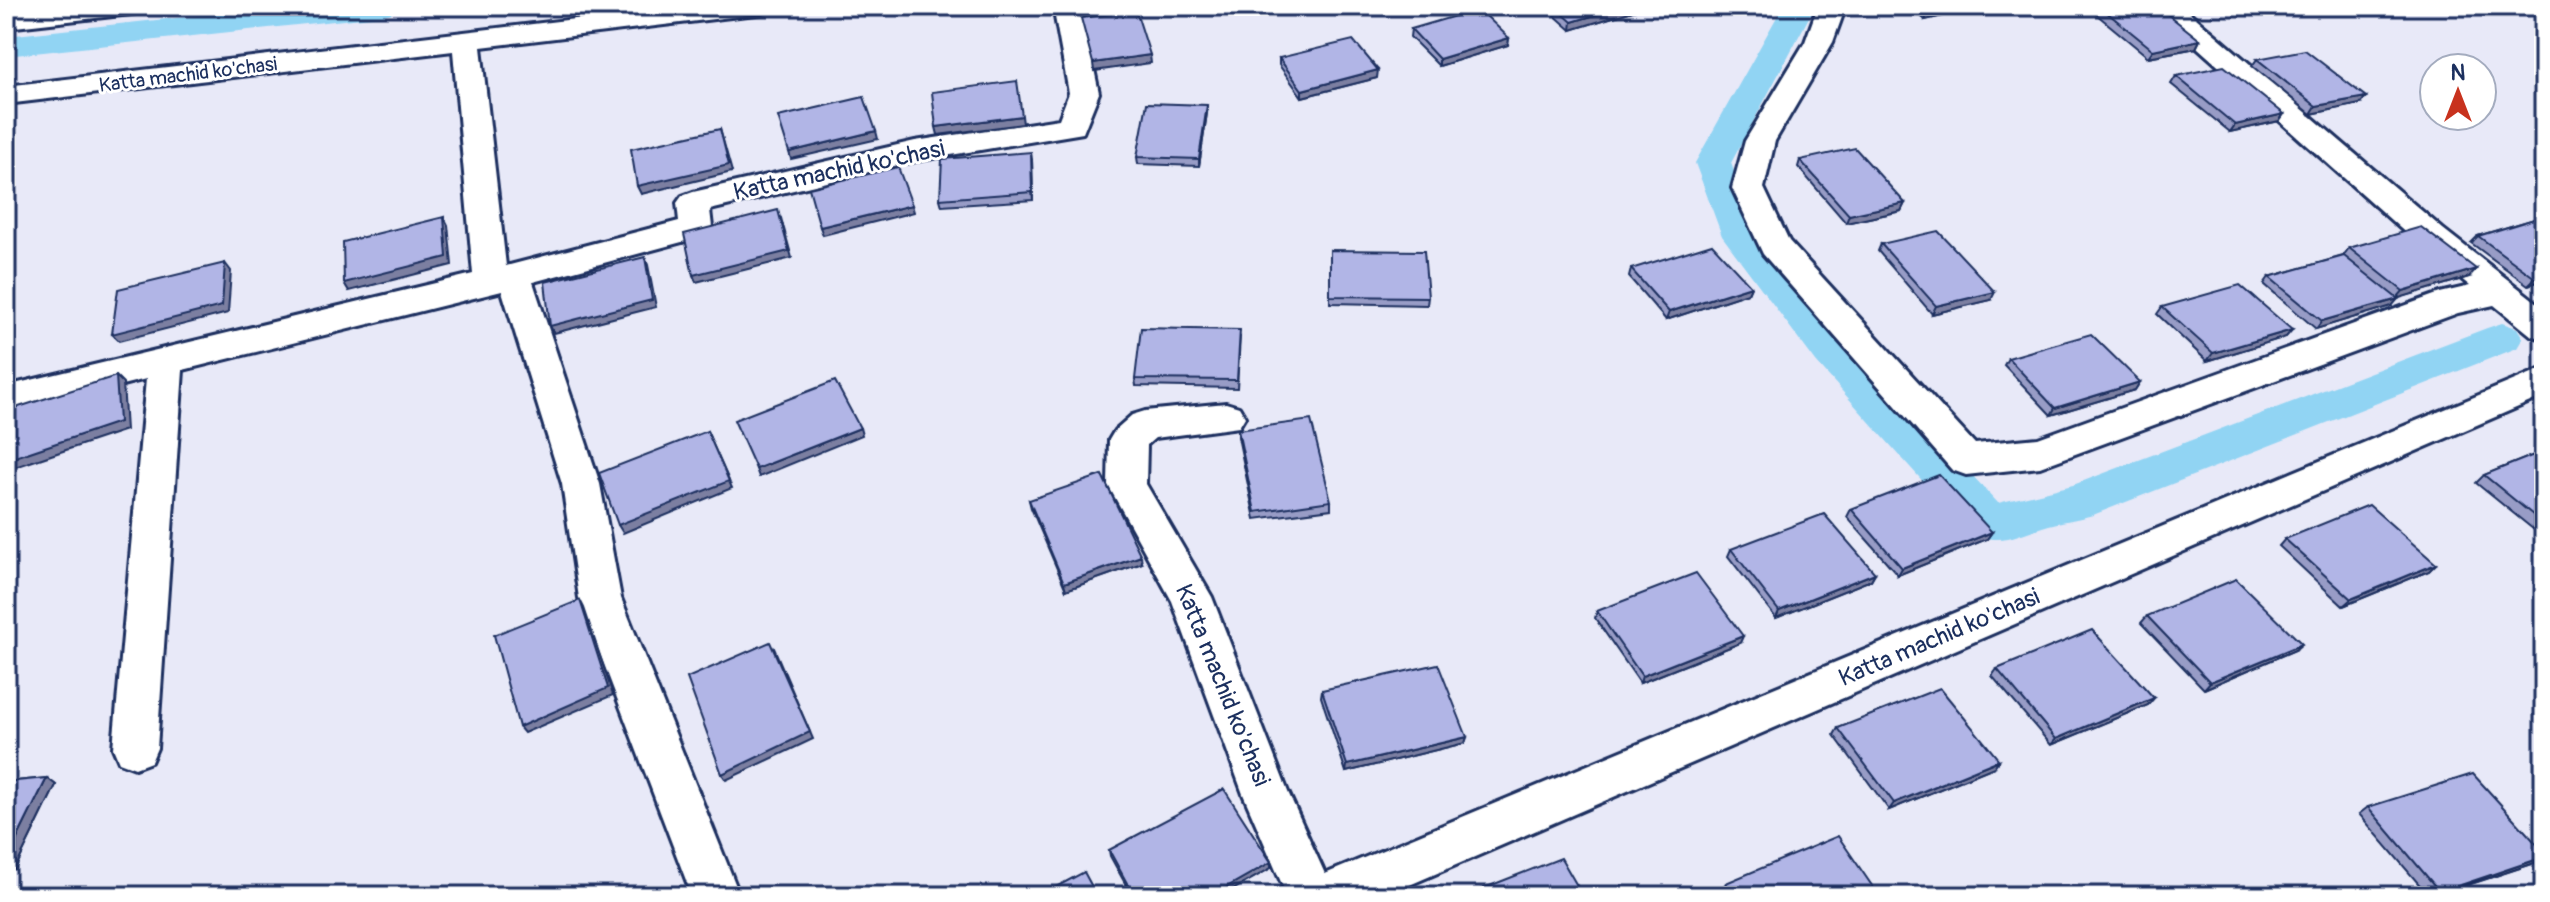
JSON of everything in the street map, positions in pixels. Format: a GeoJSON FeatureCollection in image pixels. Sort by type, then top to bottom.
{"type":"FeatureCollection","features":[{"type":"Feature","properties":{"kind":"street"},"geometry":{"type":"LineString","coordinates":[[6,20],[131,6]]}},
{"type":"Feature","properties":{"kind":"street","name":"Katta machid ko'chasi"},"geometry":{"type":"LineString","coordinates":[[6,95],[756,6]]}},
{"type":"Feature","properties":{"kind":"street","name":"Katta machid ko'chasi"},"geometry":{"type":"LineString","coordinates":[[6,400],[503,278],[696,227],[693,203],[915,151],[1072,126],[1084,93],[1067,6]]}},
{"type":"Feature","properties":{"kind":"street"},"geometry":{"type":"LineString","coordinates":[[1832,6],[1819,42],[1760,141],[1748,188],[1775,246],[1966,460],[2040,452],[2452,302],[2500,292]]}},
{"type":"Feature","properties":{"kind":"street"},"geometry":{"type":"LineString","coordinates":[[2165,6],[2419,227],[2544,327]]}},
{"type":"Feature","properties":{"kind":"street"},"geometry":{"type":"LineString","coordinates":[[466,41],[503,278],[581,484],[600,598],[716,896]]}},
{"type":"Feature","properties":{"kind":"street"},"geometry":{"type":"LineString","coordinates":[[135,748],[166,361]]}},
{"type":"Feature","properties":{"kind":"street","name":"Katta machid ko'chasi"},"geometry":{"type":"LineString","coordinates":[[1335,896],[2544,381]]}},
{"type":"Feature","properties":{"kind":"street","name":"Katta machid ko'chasi"},"geometry":{"type":"LineString","coordinates":[[1226,417],[1145,425],[1128,440],[1127,485],[1191,597],[1266,794],[1311,896]]}},
{"type":"Feature","properties":{"kind":"building"},"geometry":{"type":"Polygon","coordinates":[[[1554,6],[1625,6],[1572,22],[1554,6]]]}},
{"type":"Feature","properties":{"kind":"building"},"geometry":{"type":"Polygon","coordinates":[[[1921,6],[1957,6],[1928,12],[1921,6]]]}},
{"type":"Feature","properties":{"kind":"building"},"geometry":{"type":"Polygon","coordinates":[[[2099,6],[2157,6],[2200,40],[2153,50],[2099,6]]]}},
{"type":"Feature","properties":{"kind":"building"},"geometry":{"type":"Polygon","coordinates":[[[1479,9],[1509,38],[1439,59],[1411,29],[1479,9]]]}},
{"type":"Feature","properties":{"kind":"building"},"geometry":{"type":"Polygon","coordinates":[[[1136,11],[1150,55],[1093,63],[1081,18],[1136,11]]]}},
{"type":"Feature","properties":{"kind":"building"},"geometry":{"type":"Polygon","coordinates":[[[1353,40],[1378,70],[1302,90],[1279,58],[1353,40]]]}},
{"type":"Feature","properties":{"kind":"building"},"geometry":{"type":"Polygon","coordinates":[[[2305,50],[2366,97],[2316,106],[2257,59],[2305,50]]]}},
{"type":"Feature","properties":{"kind":"building"},"geometry":{"type":"Polygon","coordinates":[[[2224,66],[2284,114],[2235,125],[2176,76],[2224,66]]]}},
{"type":"Feature","properties":{"kind":"building"},"geometry":{"type":"Polygon","coordinates":[[[1017,81],[1022,116],[936,127],[932,92],[1017,81]]]}},
{"type":"Feature","properties":{"kind":"building"},"geometry":{"type":"Polygon","coordinates":[[[864,97],[876,131],[789,152],[778,117],[864,97]]]}},
{"type":"Feature","properties":{"kind":"building"},"geometry":{"type":"Polygon","coordinates":[[[1147,103],[1207,105],[1199,159],[1137,157],[1147,103]]]}},
{"type":"Feature","properties":{"kind":"building"},"geometry":{"type":"Polygon","coordinates":[[[720,129],[729,165],[637,186],[631,149],[720,129]]]}},
{"type":"Feature","properties":{"kind":"building"},"geometry":{"type":"Polygon","coordinates":[[[1855,148],[1905,203],[1849,215],[1800,160],[1855,148]]]}},
{"type":"Feature","properties":{"kind":"building"},"geometry":{"type":"Polygon","coordinates":[[[1031,152],[1032,192],[940,199],[942,159],[1031,152]]]}},
{"type":"Feature","properties":{"kind":"building"},"geometry":{"type":"Polygon","coordinates":[[[898,167],[912,205],[820,227],[809,188],[898,167]]]}},
{"type":"Feature","properties":{"kind":"building"},"geometry":{"type":"Polygon","coordinates":[[[778,210],[789,251],[693,275],[684,234],[778,210]]]}},
{"type":"Feature","properties":{"kind":"building"},"geometry":{"type":"Polygon","coordinates":[[[2544,216],[2544,275],[2535,278],[2478,236],[2544,216]]]}},
{"type":"Feature","properties":{"kind":"building"},"geometry":{"type":"Polygon","coordinates":[[[444,217],[447,257],[344,283],[343,242],[444,217]]]}},
{"type":"Feature","properties":{"kind":"building"},"geometry":{"type":"Polygon","coordinates":[[[2421,227],[2476,269],[2403,291],[2349,248],[2421,227]]]}},
{"type":"Feature","properties":{"kind":"building"},"geometry":{"type":"Polygon","coordinates":[[[1938,231],[1995,292],[1936,306],[1881,244],[1938,231]]]}},
{"type":"Feature","properties":{"kind":"building"},"geometry":{"type":"Polygon","coordinates":[[[1712,244],[1751,286],[1669,312],[1631,269],[1712,244]]]}},
{"type":"Feature","properties":{"kind":"building"},"geometry":{"type":"Polygon","coordinates":[[[1330,250],[1424,251],[1428,297],[1330,296],[1330,250]]]}},
{"type":"Feature","properties":{"kind":"building"},"geometry":{"type":"Polygon","coordinates":[[[2344,256],[2398,299],[2322,321],[2269,277],[2344,256]]]}},
{"type":"Feature","properties":{"kind":"building"},"geometry":{"type":"Polygon","coordinates":[[[645,257],[652,300],[550,326],[545,282],[645,257]]]}},
{"type":"Feature","properties":{"kind":"building"},"geometry":{"type":"Polygon","coordinates":[[[225,263],[222,306],[112,334],[118,289],[225,263]]]}},
{"type":"Feature","properties":{"kind":"building"},"geometry":{"type":"Polygon","coordinates":[[[2240,285],[2292,330],[2213,353],[2162,307],[2240,285]]]}},
{"type":"Feature","properties":{"kind":"building"},"geometry":{"type":"Polygon","coordinates":[[[1141,328],[1240,330],[1237,380],[1135,379],[1141,328]]]}},
{"type":"Feature","properties":{"kind":"building"},"geometry":{"type":"Polygon","coordinates":[[[2091,334],[2140,382],[2055,408],[2008,358],[2091,334]]]}},
{"type":"Feature","properties":{"kind":"building"},"geometry":{"type":"Polygon","coordinates":[[[116,376],[119,422],[6,460],[6,411],[116,376]]]}},
{"type":"Feature","properties":{"kind":"building"},"geometry":{"type":"Polygon","coordinates":[[[835,381],[860,428],[756,469],[734,420],[835,381]]]}},
{"type":"Feature","properties":{"kind":"building"},"geometry":{"type":"Polygon","coordinates":[[[1311,420],[1331,501],[1255,512],[1238,430],[1311,420]]]}},
{"type":"Feature","properties":{"kind":"building"},"geometry":{"type":"Polygon","coordinates":[[[707,431],[729,481],[618,525],[599,473],[707,431]]]}},
{"type":"Feature","properties":{"kind":"building"},"geometry":{"type":"Polygon","coordinates":[[[2544,451],[2544,524],[2484,475],[2544,451]]]}},
{"type":"Feature","properties":{"kind":"building"},"geometry":{"type":"Polygon","coordinates":[[[1102,475],[1141,556],[1064,583],[1029,500],[1102,475]]]}},
{"type":"Feature","properties":{"kind":"building"},"geometry":{"type":"Polygon","coordinates":[[[1939,475],[1992,532],[1902,568],[1851,509],[1939,475]]]}},
{"type":"Feature","properties":{"kind":"building"},"geometry":{"type":"Polygon","coordinates":[[[2369,505],[2436,564],[2351,599],[2285,539],[2369,505]]]}},
{"type":"Feature","properties":{"kind":"building"},"geometry":{"type":"Polygon","coordinates":[[[1824,514],[1875,573],[1779,611],[1731,549],[1824,514]]]}},
{"type":"Feature","properties":{"kind":"building"},"geometry":{"type":"Polygon","coordinates":[[[1696,573],[1743,636],[1642,676],[1597,611],[1696,573]]]}},
{"type":"Feature","properties":{"kind":"building"},"geometry":{"type":"Polygon","coordinates":[[[2236,579],[2302,644],[2210,682],[2147,616],[2236,579]]]}},
{"type":"Feature","properties":{"kind":"building"},"geometry":{"type":"Polygon","coordinates":[[[580,600],[608,688],[519,727],[494,635],[580,600]]]}},
{"type":"Feature","properties":{"kind":"building"},"geometry":{"type":"Polygon","coordinates":[[[2092,630],[2154,698],[2056,739],[1997,669],[2092,630]]]}},
{"type":"Feature","properties":{"kind":"building"},"geometry":{"type":"Polygon","coordinates":[[[770,642],[810,732],[722,774],[687,678],[770,642]]]}},
{"type":"Feature","properties":{"kind":"building"},"geometry":{"type":"Polygon","coordinates":[[[1438,664],[1467,737],[1347,765],[1322,690],[1438,664]]]}},
{"type":"Feature","properties":{"kind":"building"},"geometry":{"type":"Polygon","coordinates":[[[1940,688],[1999,760],[1894,803],[1838,728],[1940,688]]]}},
{"type":"Feature","properties":{"kind":"building"},"geometry":{"type":"Polygon","coordinates":[[[2473,774],[2544,852],[2544,857],[2440,892],[2368,807],[2473,774]]]}},
{"type":"Feature","properties":{"kind":"building"},"geometry":{"type":"Polygon","coordinates":[[[47,778],[6,861],[6,782],[47,778]]]}},
{"type":"Feature","properties":{"kind":"building"},"geometry":{"type":"Polygon","coordinates":[[[1224,789],[1271,862],[1211,896],[1134,896],[1109,850],[1224,789]]]}},
{"type":"Feature","properties":{"kind":"building"},"geometry":{"type":"Polygon","coordinates":[[[1838,836],[1879,896],[1734,896],[1726,883],[1838,836]]]}},
{"type":"Feature","properties":{"kind":"building"},"geometry":{"type":"Polygon","coordinates":[[[1561,858],[1583,896],[1464,896],[1561,858]]]}},
{"type":"Feature","properties":{"kind":"building"},"geometry":{"type":"Polygon","coordinates":[[[1084,872],[1097,896],[1039,896],[1084,872]]]}},
{"type":"Feature","properties":{"kind":"waterway"},"geometry":{"type":"LineString","coordinates":[[6,46],[381,6]]}},
{"type":"Feature","properties":{"kind":"waterway"},"geometry":{"type":"LineString","coordinates":[[1799,6],[1713,163],[1735,227],[1831,351],[1986,521],[2009,522],[2040,509],[2077,502],[2502,338]]}}]}
